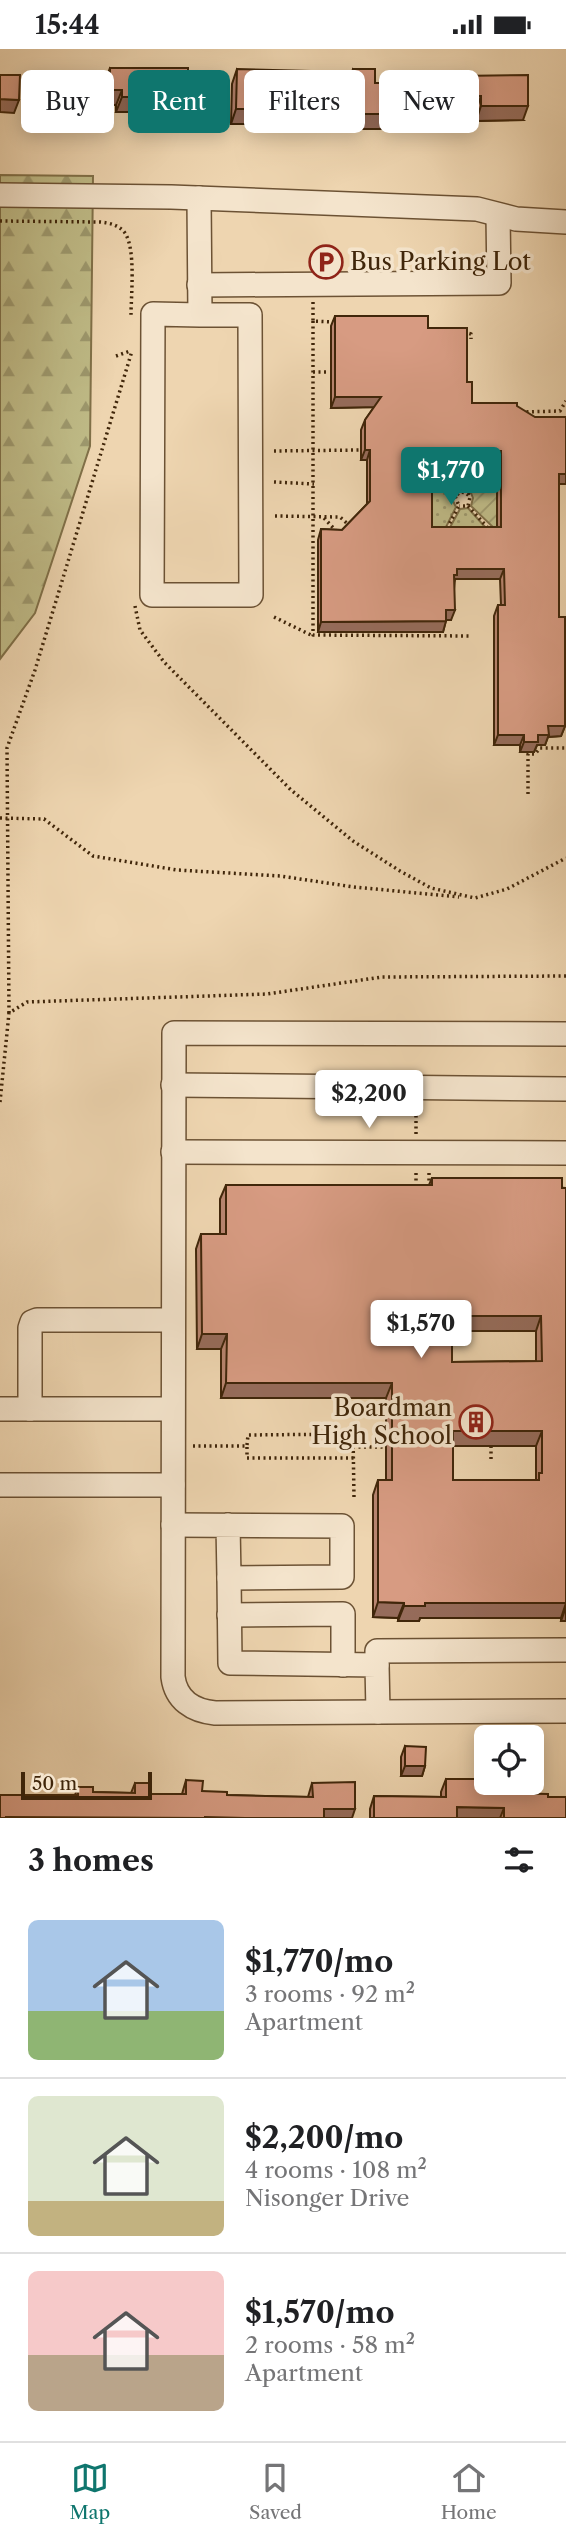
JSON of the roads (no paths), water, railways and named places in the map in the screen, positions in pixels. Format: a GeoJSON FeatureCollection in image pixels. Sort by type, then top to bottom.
{"type":"FeatureCollection","features":[{"type":"Feature","properties":{"kind":"street"},"geometry":{"type":"LineString","coordinates":[[0,195],[199,198],[477,209],[516,219],[566,222]]}},
{"type":"Feature","properties":{"kind":"street"},"geometry":{"type":"LineString","coordinates":[[199,198],[200,315]]}},
{"type":"Feature","properties":{"kind":"street"},"geometry":{"type":"LineString","coordinates":[[199,285],[499,283],[498,215]]}},
{"type":"Feature","properties":{"kind":"street"},"geometry":{"type":"LineString","coordinates":[[153,314],[200,315],[250,315],[251,595],[152,595],[153,314]]}},
{"type":"Feature","properties":{"kind":"street"},"geometry":{"type":"LineString","coordinates":[[566,1034],[174,1033],[172,1320],[173,1677],[177,1693],[183,1700],[197,1709],[215,1713],[566,1711]]}},
{"type":"Feature","properties":{"kind":"street"},"geometry":{"type":"LineString","coordinates":[[173,1086],[566,1089]]}},
{"type":"Feature","properties":{"kind":"street"},"geometry":{"type":"LineString","coordinates":[[173,1152],[566,1153]]}},
{"type":"Feature","properties":{"kind":"street"},"geometry":{"type":"LineString","coordinates":[[30,1409],[32,1322],[172,1320]]}},
{"type":"Feature","properties":{"kind":"street"},"geometry":{"type":"LineString","coordinates":[[0,1409],[172,1409]]}},
{"type":"Feature","properties":{"kind":"street"},"geometry":{"type":"LineString","coordinates":[[0,1485],[173,1485]]}},
{"type":"Feature","properties":{"kind":"street"},"geometry":{"type":"LineString","coordinates":[[173,1525],[341,1526],[342,1577],[229,1578]]}},
{"type":"Feature","properties":{"kind":"street"},"geometry":{"type":"LineString","coordinates":[[228,1525],[230,1663],[377,1665]]}},
{"type":"Feature","properties":{"kind":"street"},"geometry":{"type":"LineString","coordinates":[[229,1615],[343,1614],[343,1665]]}},
{"type":"Feature","properties":{"kind":"street"},"geometry":{"type":"LineString","coordinates":[[378,1712],[377,1651],[566,1650]]}},
{"type":"Feature","properties":{"kind":"place","name":"Bus Parking Lot"},"geometry":{"type":"Point","coordinates":[326,262]}},
{"type":"Feature","properties":{"kind":"place","name":"Boardman High School"},"geometry":{"type":"Point","coordinates":[476,1422]}}]}
